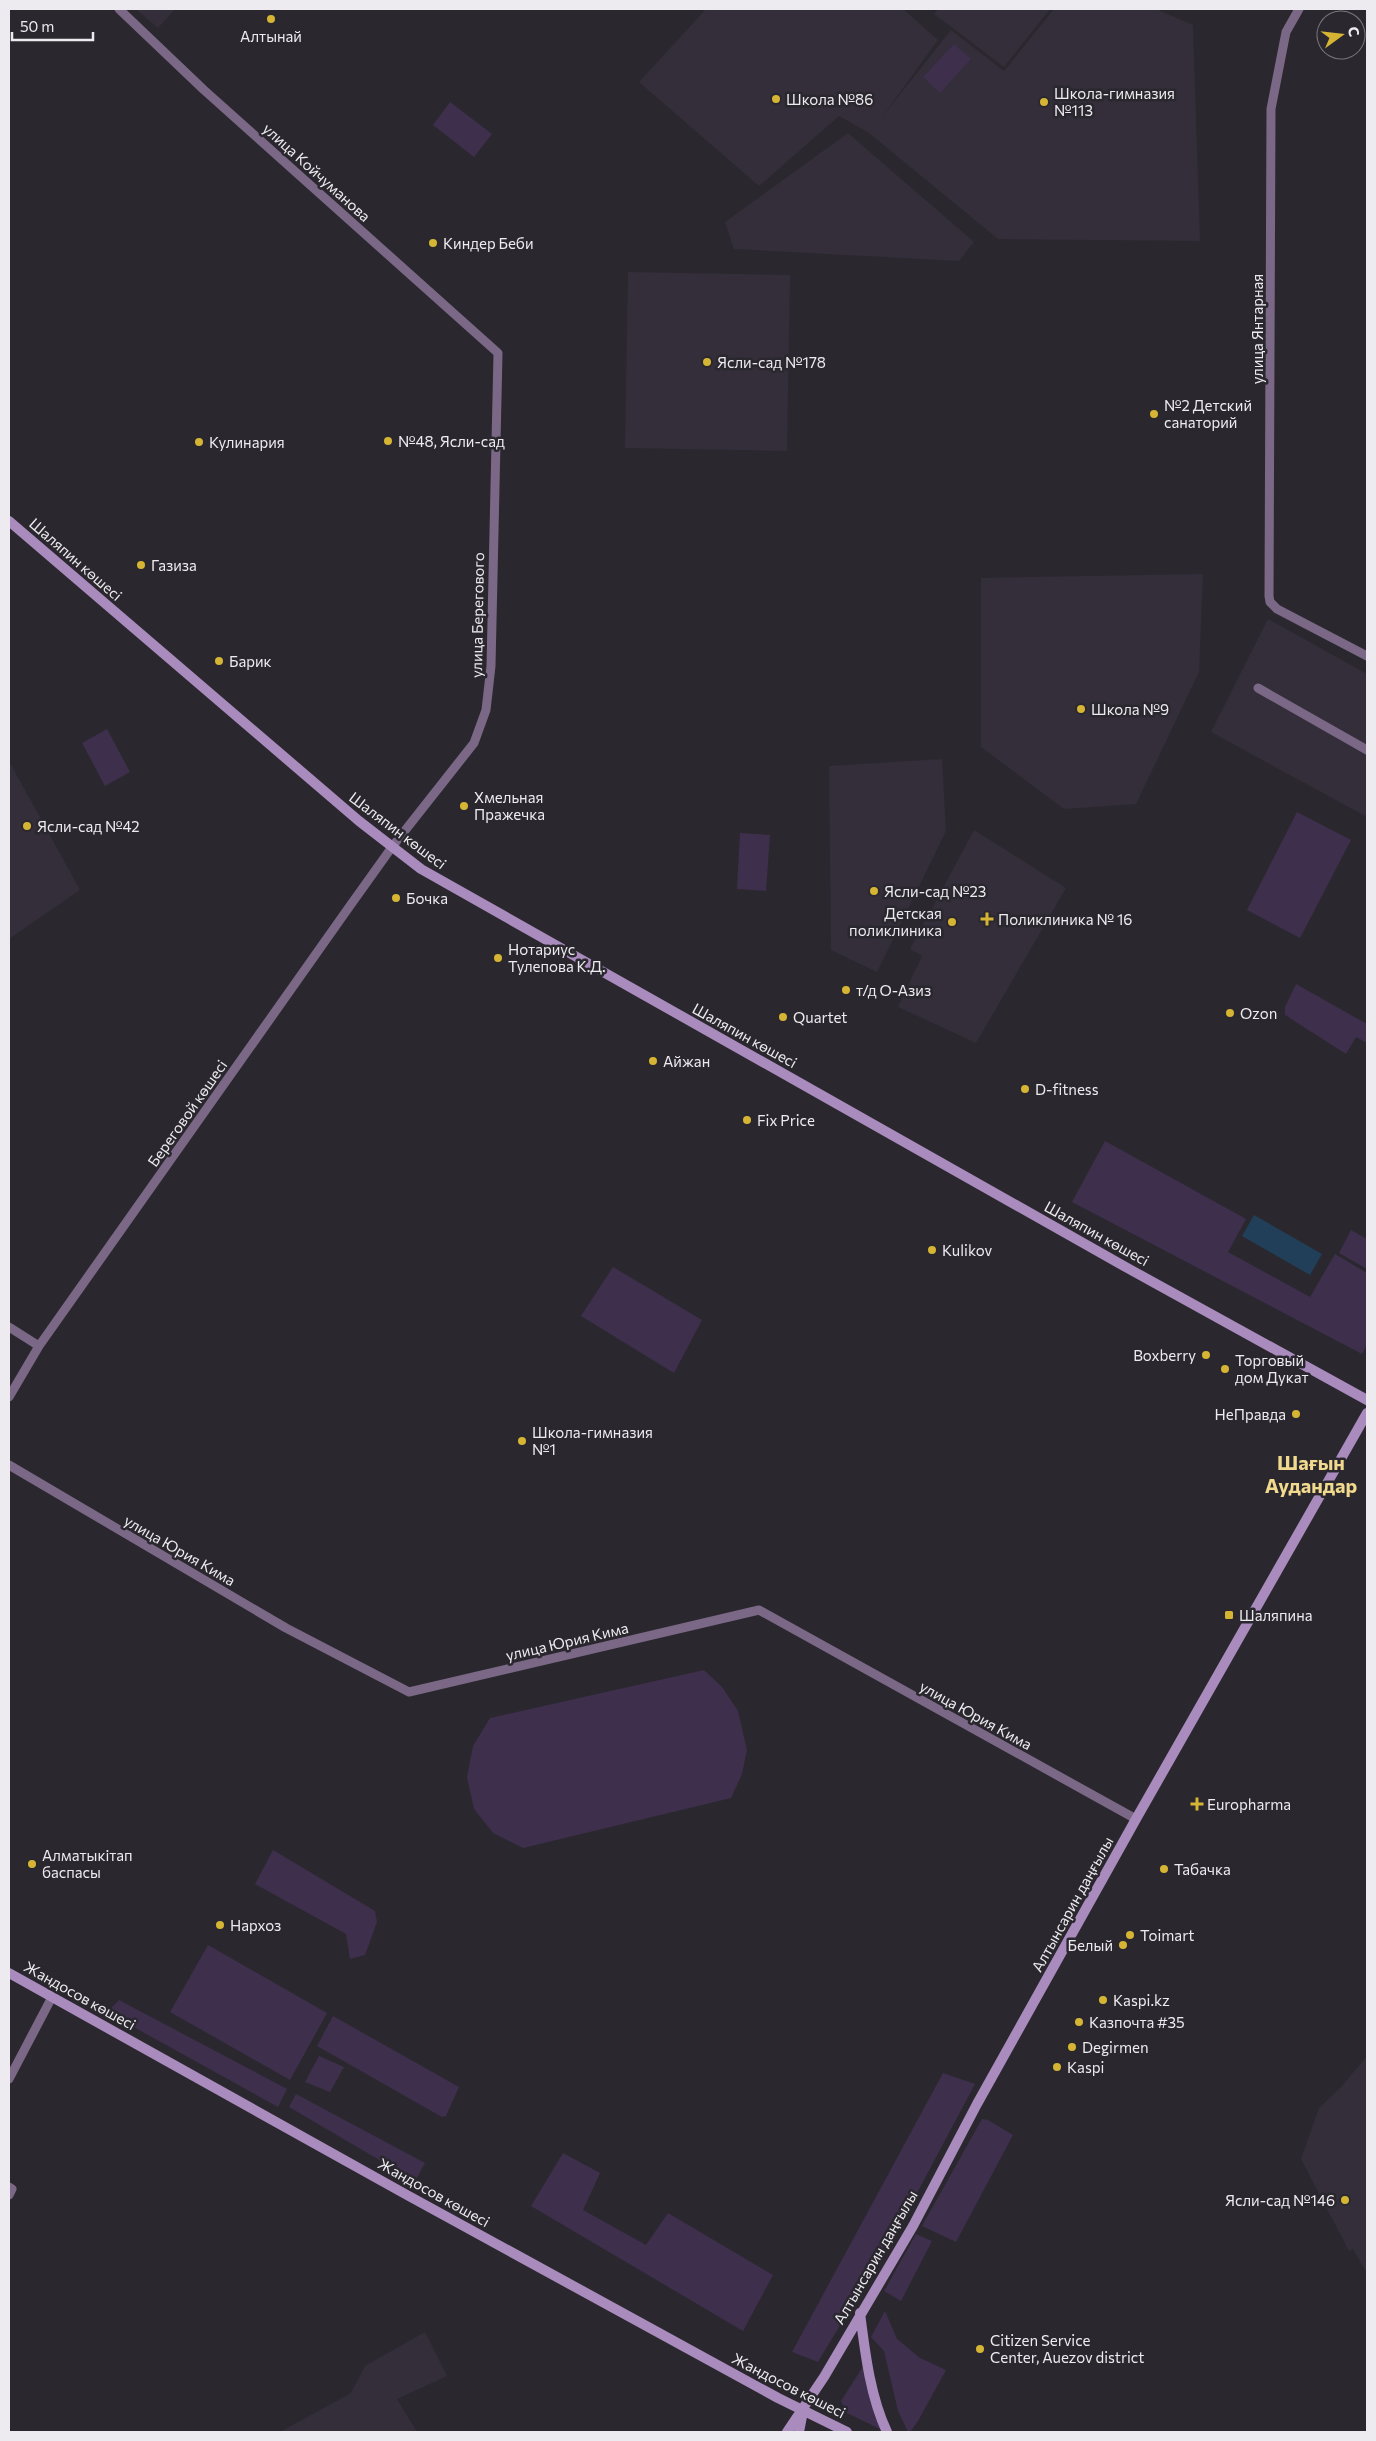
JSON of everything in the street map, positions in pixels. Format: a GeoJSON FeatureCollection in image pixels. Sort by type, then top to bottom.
{"type":"FeatureCollection","features":[{"type":"Feature","properties":{"kind":"main road","name":"Шаляпин көшесі"},"geometry":{"type":"LineString","coordinates":[[9,521],[392,847],[441,882],[1367,1400]]}},
{"type":"Feature","properties":{"kind":"main road","name":"Алтынсарин даңғылы"},"geometry":{"type":"LineString","coordinates":[[804,2409],[913,2226],[1136,1819],[1367,1413]]}},
{"type":"Feature","properties":{"kind":"main road","name":"Жандосов көшесі"},"geometry":{"type":"LineString","coordinates":[[9,1972],[407,2195],[778,2398],[848,2432]]}},
{"type":"Feature","properties":{"kind":"main road"},"geometry":{"type":"LineString","coordinates":[[860,2313],[865,2351],[876,2400],[887,2432]]}},
{"type":"Feature","properties":{"kind":"main road"},"geometry":{"type":"LineString","coordinates":[[787,2432],[804,2409]]}},
{"type":"Feature","properties":{"kind":"main road"},"geometry":{"type":"LineString","coordinates":[[800,2432],[804,2409]]}},
{"type":"Feature","properties":{"kind":"street","name":"улица Койчуманова"},"geometry":{"type":"LineString","coordinates":[[119,9],[204,90],[498,353]]}},
{"type":"Feature","properties":{"kind":"street","name":"улица Янтарная"},"geometry":{"type":"LineString","coordinates":[[1299,9],[1286,32],[1271,109],[1269,596],[1270,602],[1277,609],[1367,656]]}},
{"type":"Feature","properties":{"kind":"street","name":"улица Берегового"},"geometry":{"type":"LineString","coordinates":[[392,847],[464,758],[474,743],[486,710],[491,666],[498,353]]}},
{"type":"Feature","properties":{"kind":"street"},"geometry":{"type":"LineString","coordinates":[[1258,688],[1367,750]]}},
{"type":"Feature","properties":{"kind":"street","name":"Береговой көшесі"},"geometry":{"type":"LineString","coordinates":[[9,1397],[38,1346],[392,847]]}},
{"type":"Feature","properties":{"kind":"street"},"geometry":{"type":"LineString","coordinates":[[9,1327],[38,1346]]}},
{"type":"Feature","properties":{"kind":"street","name":"улица Юрия Кима"},"geometry":{"type":"LineString","coordinates":[[9,1465],[286,1628],[409,1692],[759,1610],[1136,1819]]}},
{"type":"Feature","properties":{"kind":"street"},"geometry":{"type":"LineString","coordinates":[[9,2079],[52,1997]]}},
{"type":"Feature","properties":{"kind":"street"},"geometry":{"type":"LineString","coordinates":[[9,2187],[12,2189],[9,2195]]}},
{"type":"Feature","properties":{"kind":"shaded area"},"geometry":{"type":"Polygon","coordinates":[[[136,9],[175,9],[158,28],[136,9]]]}},
{"type":"Feature","properties":{"kind":"shaded area","name":"Школа-гимназия №113"},"geometry":{"type":"Polygon","coordinates":[[[706,9],[903,9],[938,40],[882,117],[951,30],[1004,71],[1054,9],[1156,9],[1193,25],[1200,241],[998,239],[869,133],[839,116],[759,186],[639,82],[706,9]]]}},
{"type":"Feature","properties":{"kind":"shaded area"},"geometry":{"type":"Polygon","coordinates":[[[938,9],[1050,9],[1004,67],[934,14],[938,9]]]}},
{"type":"Feature","properties":{"kind":"shaded area"},"geometry":{"type":"Polygon","coordinates":[[[954,44],[971,59],[940,93],[923,77],[954,44]]]}},
{"type":"Feature","properties":{"kind":"shaded area"},"geometry":{"type":"Polygon","coordinates":[[[450,102],[492,134],[474,157],[433,125],[450,102]]]}},
{"type":"Feature","properties":{"kind":"shaded area"},"geometry":{"type":"Polygon","coordinates":[[[848,133],[974,242],[959,261],[734,249],[725,222],[848,133]]]}},
{"type":"Feature","properties":{"kind":"shaded area","name":"Ясли-сад №178"},"geometry":{"type":"Polygon","coordinates":[[[628,272],[790,275],[787,451],[625,448],[628,272]]]}},
{"type":"Feature","properties":{"kind":"shaded area","name":"Школа №9"},"geometry":{"type":"Polygon","coordinates":[[[1203,574],[1199,672],[1136,804],[1064,809],[981,747],[981,578],[1203,574]]]}},
{"type":"Feature","properties":{"kind":"shaded area"},"geometry":{"type":"Polygon","coordinates":[[[1268,619],[1367,674],[1367,817],[1211,732],[1268,619]]]}},
{"type":"Feature","properties":{"kind":"shaded area"},"geometry":{"type":"Polygon","coordinates":[[[107,729],[130,772],[105,786],[82,743],[107,729]]]}},
{"type":"Feature","properties":{"kind":"shaded area","name":"Ясли-сад №23"},"geometry":{"type":"Polygon","coordinates":[[[942,759],[946,831],[877,972],[831,950],[829,766],[942,759]]]}},
{"type":"Feature","properties":{"kind":"shaded area","name":"Ясли-сад №42"},"geometry":{"type":"Polygon","coordinates":[[[9,761],[80,890],[9,939],[9,761]]]}},
{"type":"Feature","properties":{"kind":"shaded area"},"geometry":{"type":"Polygon","coordinates":[[[1297,812],[1351,840],[1300,938],[1247,910],[1297,812]]]}},
{"type":"Feature","properties":{"kind":"shaded area","name":"Поликлиника № 16"},"geometry":{"type":"Polygon","coordinates":[[[974,830],[1066,888],[976,1043],[898,1007],[922,956],[910,949],[974,830]]]}},
{"type":"Feature","properties":{"kind":"shaded area"},"geometry":{"type":"Polygon","coordinates":[[[740,833],[770,835],[766,891],[737,889],[740,833]]]}},
{"type":"Feature","properties":{"kind":"shaded area"},"geometry":{"type":"Polygon","coordinates":[[[1296,984],[1367,1024],[1367,1043],[1356,1037],[1346,1054],[1285,1015],[1285,1007],[1296,984]]]}},
{"type":"Feature","properties":{"kind":"shaded area"},"geometry":{"type":"Polygon","coordinates":[[[1105,1141],[1246,1219],[1228,1252],[1310,1297],[1335,1254],[1367,1273],[1367,1344],[1362,1354],[1072,1202],[1105,1141]]]}},
{"type":"Feature","properties":{"kind":"shaded area"},"geometry":{"type":"Polygon","coordinates":[[[1351,1230],[1367,1239],[1367,1269],[1339,1253],[1351,1230]]]}},
{"type":"Feature","properties":{"kind":"shaded area"},"geometry":{"type":"Polygon","coordinates":[[[613,1267],[702,1320],[674,1373],[581,1316],[613,1267]]]}},
{"type":"Feature","properties":{"kind":"shaded area"},"geometry":{"type":"Polygon","coordinates":[[[704,1670],[722,1687],[738,1711],[747,1750],[742,1774],[731,1798],[523,1848],[493,1833],[474,1809],[467,1777],[473,1746],[490,1718],[704,1670]]]}},
{"type":"Feature","properties":{"kind":"shaded area"},"geometry":{"type":"Polygon","coordinates":[[[273,1850],[375,1911],[377,1922],[365,1955],[350,1959],[346,1934],[255,1884],[273,1850]]]}},
{"type":"Feature","properties":{"kind":"shaded area"},"geometry":{"type":"Polygon","coordinates":[[[208,1945],[327,2013],[290,2080],[170,2012],[208,1945]]]}},
{"type":"Feature","properties":{"kind":"shaded area"},"geometry":{"type":"Polygon","coordinates":[[[119,2000],[287,2089],[278,2107],[112,2015],[112,2007],[119,2000]]]}},
{"type":"Feature","properties":{"kind":"shaded area"},"geometry":{"type":"Polygon","coordinates":[[[333,2016],[459,2087],[446,2116],[442,2117],[317,2046],[333,2016]]]}},
{"type":"Feature","properties":{"kind":"shaded area"},"geometry":{"type":"Polygon","coordinates":[[[319,2056],[344,2067],[330,2092],[305,2082],[319,2056]]]}},
{"type":"Feature","properties":{"kind":"shaded area","name":"Ясли-сад №146"},"geometry":{"type":"Polygon","coordinates":[[[1367,2056],[1367,2274],[1353,2249],[1349,2251],[1301,2159],[1319,2108],[1341,2087],[1367,2056]]]}},
{"type":"Feature","properties":{"kind":"shaded area"},"geometry":{"type":"Polygon","coordinates":[[[943,2073],[975,2084],[900,2225],[818,2362],[792,2352],[943,2073]]]}},
{"type":"Feature","properties":{"kind":"shaded area"},"geometry":{"type":"Polygon","coordinates":[[[296,2094],[425,2163],[415,2181],[289,2107],[296,2094]]]}},
{"type":"Feature","properties":{"kind":"shaded area"},"geometry":{"type":"Polygon","coordinates":[[[982,2119],[988,2120],[1013,2135],[956,2242],[922,2226],[982,2119]]]}},
{"type":"Feature","properties":{"kind":"shaded area"},"geometry":{"type":"Polygon","coordinates":[[[563,2153],[600,2173],[583,2210],[646,2245],[668,2213],[773,2275],[743,2331],[531,2206],[563,2153]]]}},
{"type":"Feature","properties":{"kind":"shaded area"},"geometry":{"type":"Polygon","coordinates":[[[916,2234],[932,2241],[901,2301],[884,2291],[916,2234]]]}},
{"type":"Feature","properties":{"kind":"shaded area"},"geometry":{"type":"Polygon","coordinates":[[[885,2311],[897,2339],[920,2358],[946,2370],[910,2432],[908,2432],[898,2411],[884,2351],[871,2337],[885,2311]]]}},
{"type":"Feature","properties":{"kind":"shaded area"},"geometry":{"type":"Polygon","coordinates":[[[425,2332],[447,2376],[397,2399],[417,2432],[280,2432],[351,2393],[365,2366],[425,2332]]]}},
{"type":"Feature","properties":{"kind":"shaded area"},"geometry":{"type":"Polygon","coordinates":[[[864,2365],[884,2431],[847,2413],[841,2401],[864,2365]]]}},
{"type":"Feature","properties":{"kind":"water"},"geometry":{"type":"Polygon","coordinates":[[[1254,1215],[1322,1254],[1310,1275],[1242,1236],[1254,1215]]]}},
{"type":"Feature","properties":{"kind":"place","name":"Алтынай"},"geometry":{"type":"Point","coordinates":[271,19]}},
{"type":"Feature","properties":{"kind":"place","name":"Школа №86"},"geometry":{"type":"Point","coordinates":[776,99]}},
{"type":"Feature","properties":{"kind":"place","name":"Школа-гимназия №113"},"geometry":{"type":"Point","coordinates":[1044,102]}},
{"type":"Feature","properties":{"kind":"place","name":"Киндер Беби"},"geometry":{"type":"Point","coordinates":[433,243]}},
{"type":"Feature","properties":{"kind":"place","name":"Ясли-сад №178"},"geometry":{"type":"Point","coordinates":[707,362]}},
{"type":"Feature","properties":{"kind":"place","name":"№2 Детский санаторий"},"geometry":{"type":"Point","coordinates":[1154,414]}},
{"type":"Feature","properties":{"kind":"place","name":"№48, Ясли-сад"},"geometry":{"type":"Point","coordinates":[388,441]}},
{"type":"Feature","properties":{"kind":"place","name":"Кулинария"},"geometry":{"type":"Point","coordinates":[199,442]}},
{"type":"Feature","properties":{"kind":"place","name":"Газиза"},"geometry":{"type":"Point","coordinates":[141,565]}},
{"type":"Feature","properties":{"kind":"place","name":"Барик"},"geometry":{"type":"Point","coordinates":[219,661]}},
{"type":"Feature","properties":{"kind":"place","name":"Школа №9"},"geometry":{"type":"Point","coordinates":[1081,709]}},
{"type":"Feature","properties":{"kind":"place","name":"Хмельная Пражечка"},"geometry":{"type":"Point","coordinates":[464,806]}},
{"type":"Feature","properties":{"kind":"place","name":"Ясли-сад №42"},"geometry":{"type":"Point","coordinates":[27,826]}},
{"type":"Feature","properties":{"kind":"place","name":"Ясли-сад №23"},"geometry":{"type":"Point","coordinates":[874,891]}},
{"type":"Feature","properties":{"kind":"place","name":"Бочка"},"geometry":{"type":"Point","coordinates":[396,898]}},
{"type":"Feature","properties":{"kind":"place","name":"Поликлиника № 16"},"geometry":{"type":"Point","coordinates":[987,919]}},
{"type":"Feature","properties":{"kind":"place","name":"Детская поликлиника"},"geometry":{"type":"Point","coordinates":[952,922]}},
{"type":"Feature","properties":{"kind":"place","name":"Нотариус Тулепова К.Д."},"geometry":{"type":"Point","coordinates":[498,958]}},
{"type":"Feature","properties":{"kind":"place","name":"т/д О-Азиз"},"geometry":{"type":"Point","coordinates":[846,990]}},
{"type":"Feature","properties":{"kind":"place","name":"Ozon"},"geometry":{"type":"Point","coordinates":[1230,1013]}},
{"type":"Feature","properties":{"kind":"place","name":"Quartet"},"geometry":{"type":"Point","coordinates":[783,1017]}},
{"type":"Feature","properties":{"kind":"place","name":"Айжан"},"geometry":{"type":"Point","coordinates":[653,1061]}},
{"type":"Feature","properties":{"kind":"place","name":"D-fitness"},"geometry":{"type":"Point","coordinates":[1025,1089]}},
{"type":"Feature","properties":{"kind":"place","name":"Fix Price"},"geometry":{"type":"Point","coordinates":[747,1120]}},
{"type":"Feature","properties":{"kind":"place","name":"Kulikov"},"geometry":{"type":"Point","coordinates":[932,1250]}},
{"type":"Feature","properties":{"kind":"place","name":"Boxberry"},"geometry":{"type":"Point","coordinates":[1206,1355]}},
{"type":"Feature","properties":{"kind":"place","name":"Торговый дом Дукат"},"geometry":{"type":"Point","coordinates":[1225,1369]}},
{"type":"Feature","properties":{"kind":"place","name":"НеПравда"},"geometry":{"type":"Point","coordinates":[1296,1414]}},
{"type":"Feature","properties":{"kind":"place","name":"Школа-гимназия №1"},"geometry":{"type":"Point","coordinates":[522,1441]}},
{"type":"Feature","properties":{"kind":"place","name":"Шаляпина"},"geometry":{"type":"Point","coordinates":[1229,1615]}},
{"type":"Feature","properties":{"kind":"place","name":"Europharma"},"geometry":{"type":"Point","coordinates":[1197,1804]}},
{"type":"Feature","properties":{"kind":"place","name":"Алматыкітап баспасы"},"geometry":{"type":"Point","coordinates":[32,1864]}},
{"type":"Feature","properties":{"kind":"place","name":"Табачка"},"geometry":{"type":"Point","coordinates":[1164,1869]}},
{"type":"Feature","properties":{"kind":"place","name":"Нархоз"},"geometry":{"type":"Point","coordinates":[220,1925]}},
{"type":"Feature","properties":{"kind":"place","name":"Toimart"},"geometry":{"type":"Point","coordinates":[1130,1935]}},
{"type":"Feature","properties":{"kind":"place","name":"Белый"},"geometry":{"type":"Point","coordinates":[1123,1945]}},
{"type":"Feature","properties":{"kind":"place","name":"Kaspi.kz"},"geometry":{"type":"Point","coordinates":[1103,2000]}},
{"type":"Feature","properties":{"kind":"place","name":"Казпочта #35"},"geometry":{"type":"Point","coordinates":[1079,2022]}},
{"type":"Feature","properties":{"kind":"place","name":"Degirmen"},"geometry":{"type":"Point","coordinates":[1072,2047]}},
{"type":"Feature","properties":{"kind":"place","name":"Kaspi"},"geometry":{"type":"Point","coordinates":[1057,2067]}},
{"type":"Feature","properties":{"kind":"place","name":"Ясли-сад №146"},"geometry":{"type":"Point","coordinates":[1345,2200]}},
{"type":"Feature","properties":{"kind":"place","name":"Citizen Service Center, Auezov district"},"geometry":{"type":"Point","coordinates":[980,2349]}},
{"type":"Feature","properties":{"kind":"district","name":"Шағын Аудандар"},"geometry":{"type":"Point","coordinates":[1311,1474]}}]}
